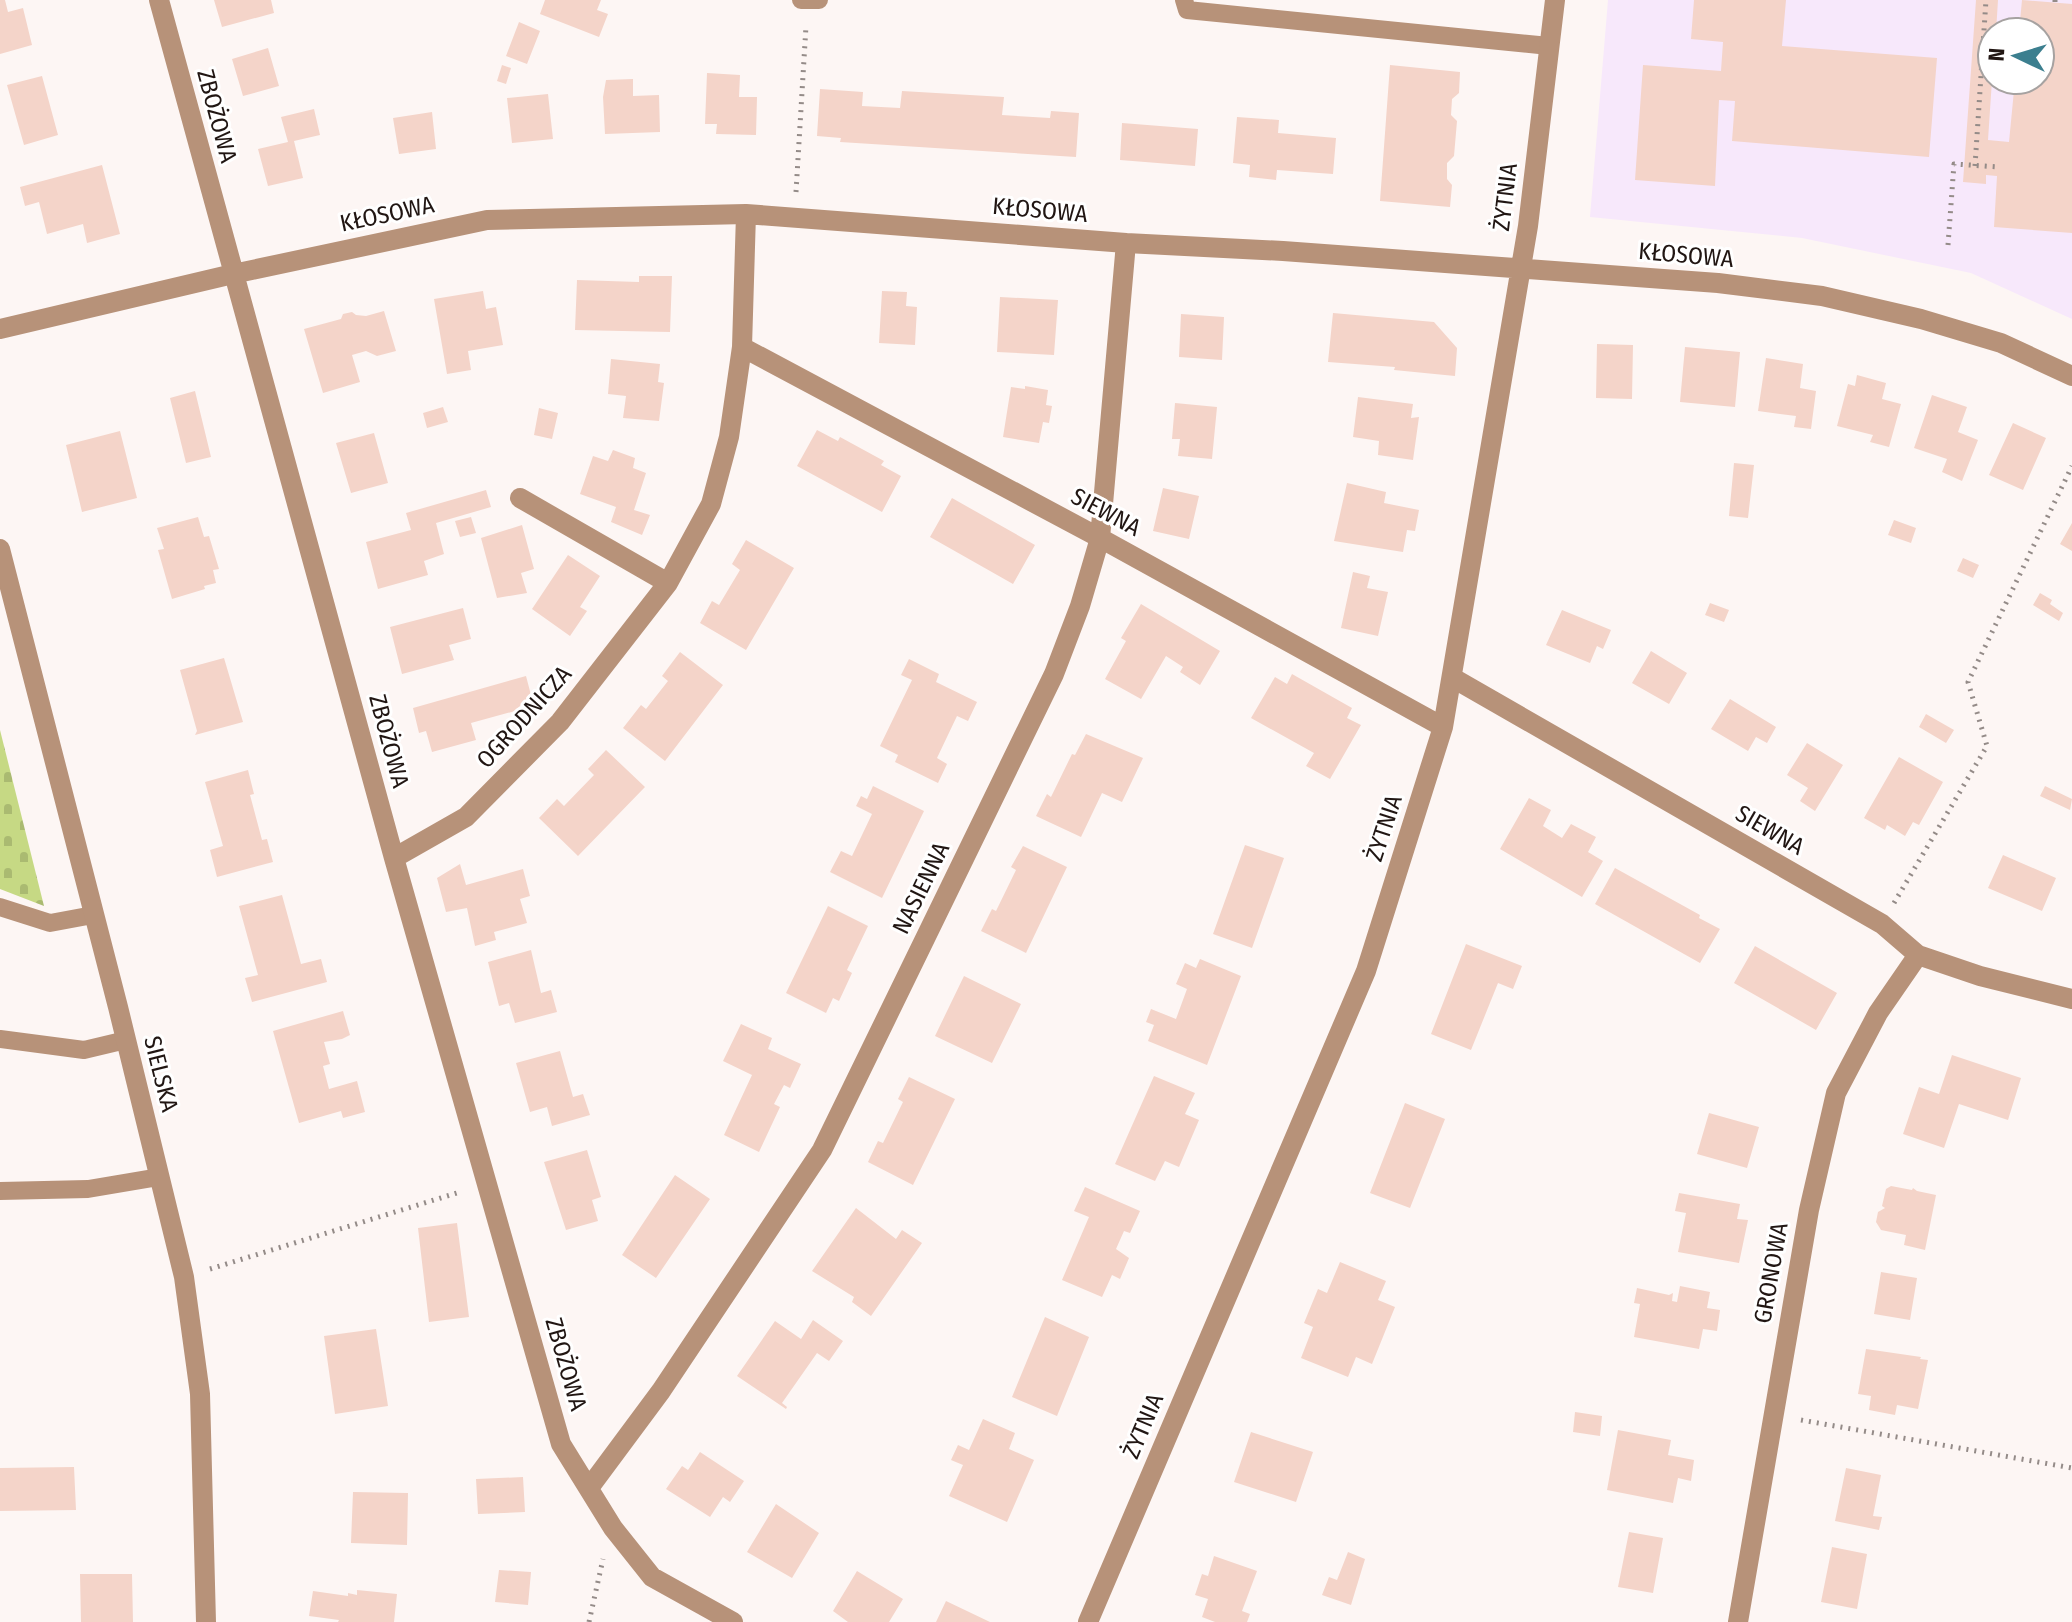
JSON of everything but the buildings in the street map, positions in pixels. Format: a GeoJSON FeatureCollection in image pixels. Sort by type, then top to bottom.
{"type":"FeatureCollection","features":[{"type":"Feature","properties":{"kind":"street","name":"ZBOŻOWA"},"geometry":{"type":"LineString","coordinates":[[159,0],[394,858],[561,1444],[613,1528],[652,1577],[733,1622]]}},
{"type":"Feature","properties":{"kind":"street","name":"ŻYTNIA"},"geometry":{"type":"LineString","coordinates":[[1088,1622],[1366,971],[1443,727],[1528,226],[1555,0]]}},
{"type":"Feature","properties":{"kind":"street","name":"KŁOSOWA"},"geometry":{"type":"LineString","coordinates":[[0,329],[233,274],[487,220],[746,214],[1718,283],[1822,296],[1870,306],[2001,343],[2072,376]]}},
{"type":"Feature","properties":{"kind":"street","name":"OGRODNICZA"},"geometry":{"type":"LineString","coordinates":[[394,858],[466,817],[477,807],[560,722],[668,583],[711,504],[729,437],[742,347],[746,214]]}},
{"type":"Feature","properties":{"kind":"street","name":"NASIENNA"},"geometry":{"type":"LineString","coordinates":[[589,1488],[661,1391],[822,1150],[1054,674],[1080,606],[1100,538],[1126,243]]}},
{"type":"Feature","properties":{"kind":"street","name":"SIEWNA"},"geometry":{"type":"LineString","coordinates":[[742,347],[1100,538],[1443,727]]}},
{"type":"Feature","properties":{"kind":"street"},"geometry":{"type":"LineString","coordinates":[[520,498],[668,583]]}},
{"type":"Feature","properties":{"kind":"street","name":"SIELSKA"},"geometry":{"type":"LineString","coordinates":[[0,549],[184,1277],[200,1394],[206,1622]]}},
{"type":"Feature","properties":{"kind":"street","name":"SIEWNA"},"geometry":{"type":"LineString","coordinates":[[1453,678],[1882,924],[1918,955],[1980,976],[2072,999]]}},
{"type":"Feature","properties":{"kind":"street","name":"GRONOWA"},"geometry":{"type":"LineString","coordinates":[[1738,1622],[1809,1210],[1836,1093],[1878,1013],[1918,955]]}},
{"type":"Feature","properties":{"kind":"lane"},"geometry":{"type":"LineString","coordinates":[[1184,0],[1187,10],[1549,46]]}},
{"type":"Feature","properties":{"kind":"lane"},"geometry":{"type":"LineString","coordinates":[[0,907],[50,923],[93,915]]}},
{"type":"Feature","properties":{"kind":"lane"},"geometry":{"type":"LineString","coordinates":[[0,1039],[84,1050],[126,1040]]}},
{"type":"Feature","properties":{"kind":"lane"},"geometry":{"type":"LineString","coordinates":[[0,1191],[88,1189],[159,1177]]}},
{"type":"Feature","properties":{"kind":"path"},"geometry":{"type":"LineString","coordinates":[[1975,166],[1986,0]]}},
{"type":"Feature","properties":{"kind":"path"},"geometry":{"type":"LineString","coordinates":[[795,217],[809,1]]}},
{"type":"Feature","properties":{"kind":"path"},"geometry":{"type":"LineString","coordinates":[[1948,245],[1954,164],[1999,167]]}},
{"type":"Feature","properties":{"kind":"path"},"geometry":{"type":"LineString","coordinates":[[1882,924],[1987,746],[1968,682],[2072,466]]}},
{"type":"Feature","properties":{"kind":"path"},"geometry":{"type":"LineString","coordinates":[[184,1277],[488,1184]]}},
{"type":"Feature","properties":{"kind":"path"},"geometry":{"type":"LineString","coordinates":[[1772,1415],[2072,1468]]}},
{"type":"Feature","properties":{"kind":"path"},"geometry":{"type":"LineString","coordinates":[[589,1622],[596,1582],[613,1528]]}},
{"type":"Feature","properties":{"kind":"shaded area"},"geometry":{"type":"Polygon","coordinates":[[[1608,0],[2072,0],[2072,319],[1971,273],[1802,238],[1590,217],[1608,0]]]}},
{"type":"Feature","properties":{"kind":"green space"},"geometry":{"type":"Polygon","coordinates":[[[0,730],[44,906],[0,889],[0,730]]]}}]}
